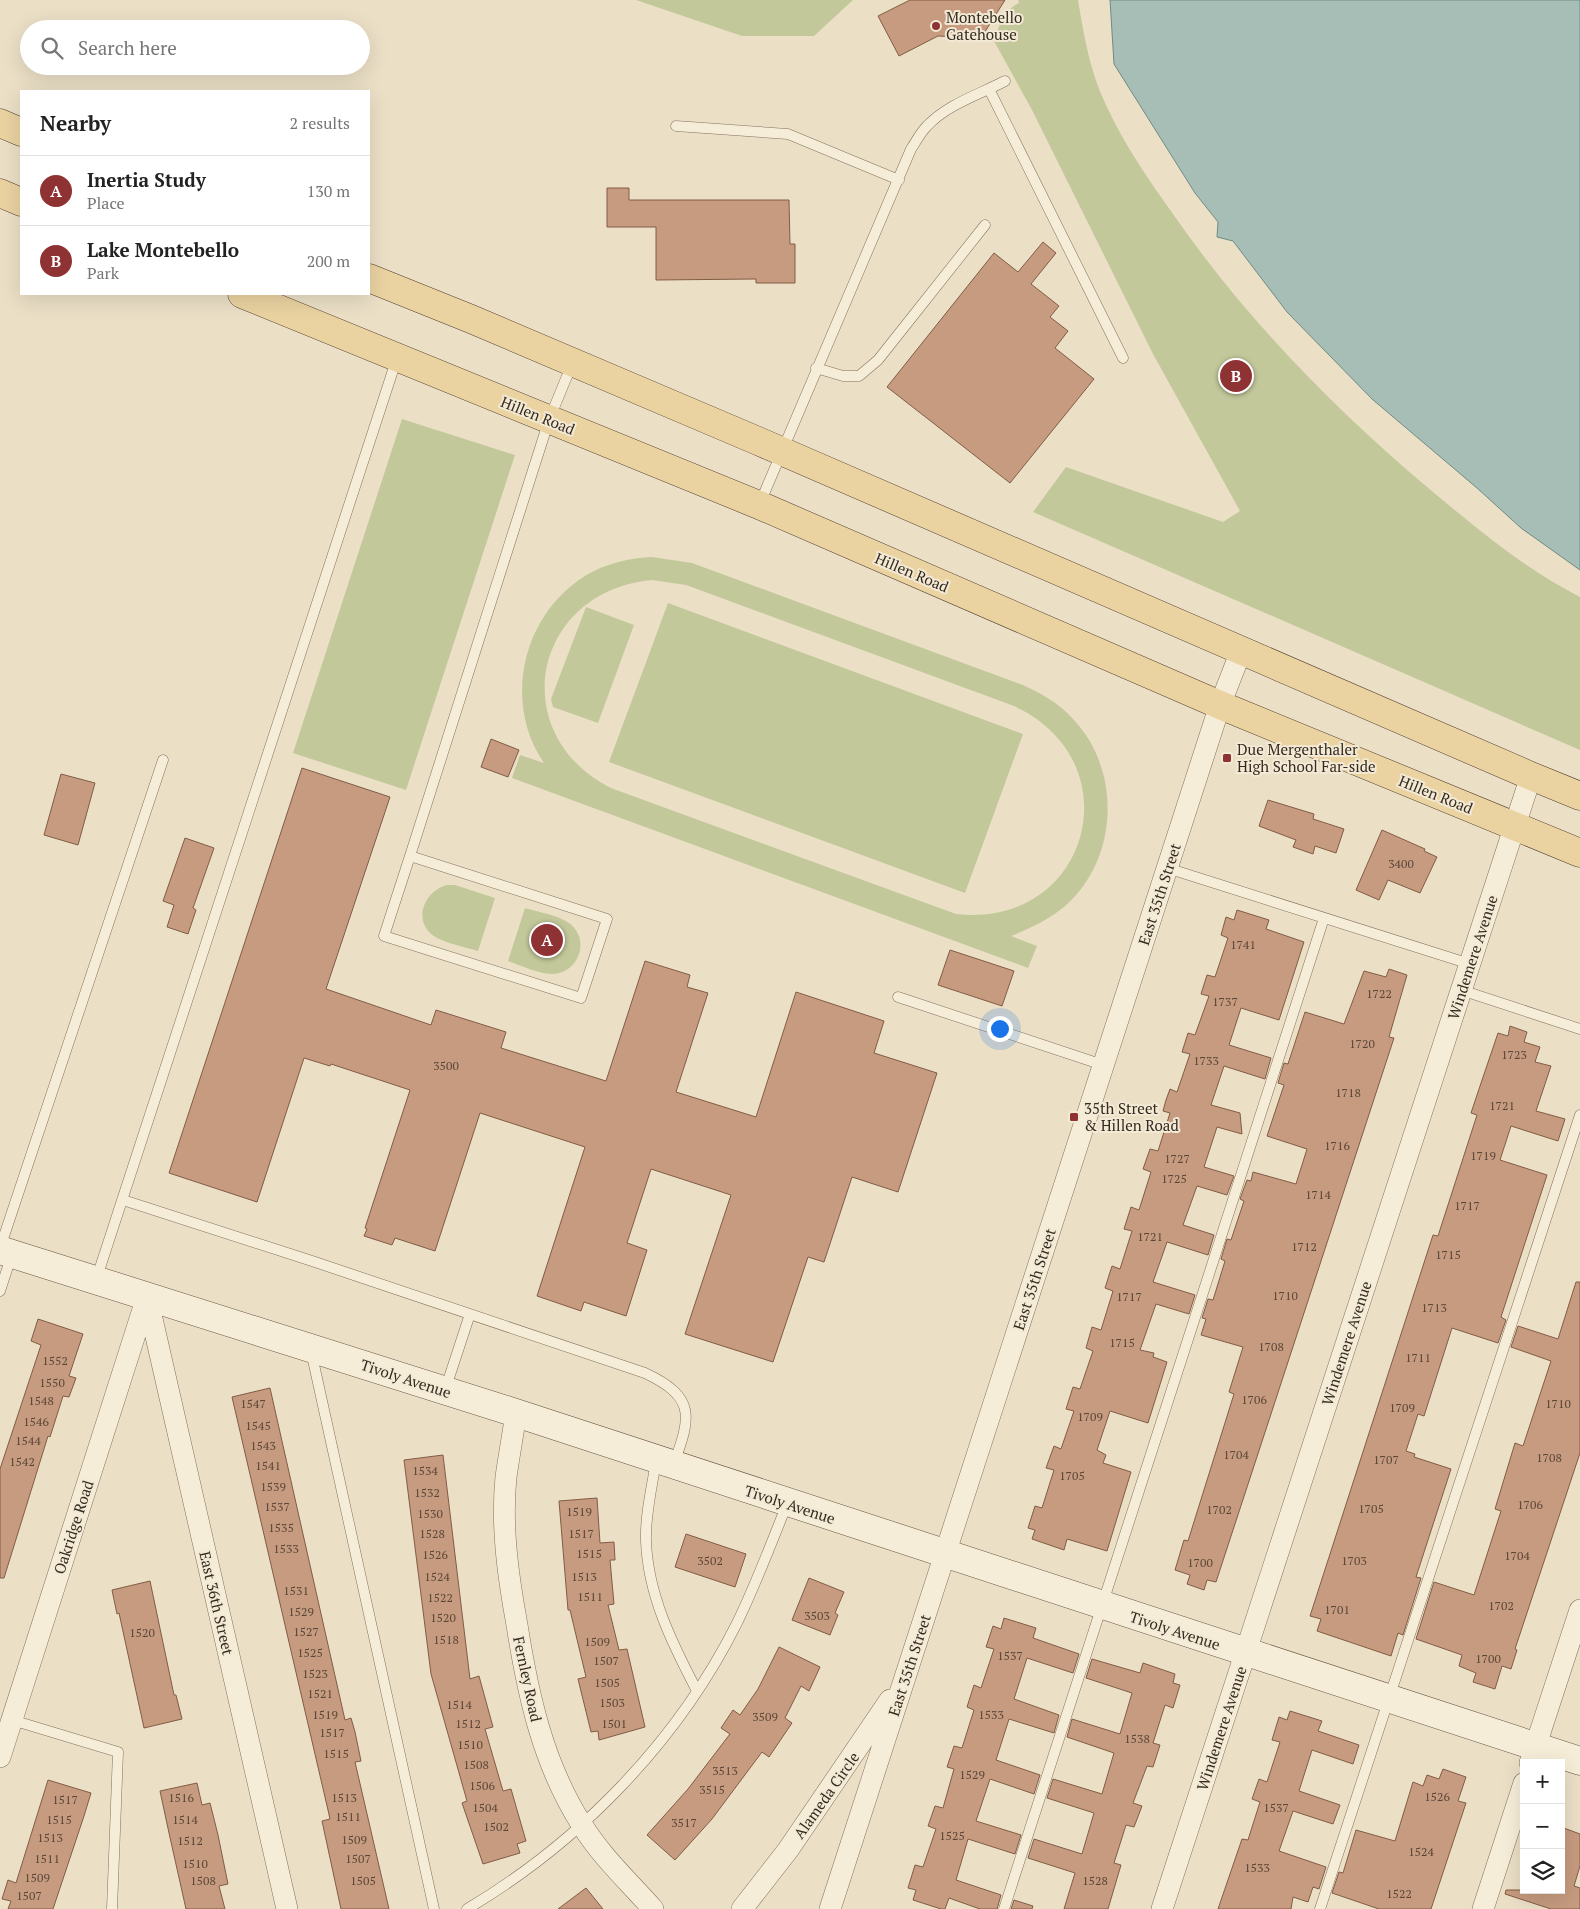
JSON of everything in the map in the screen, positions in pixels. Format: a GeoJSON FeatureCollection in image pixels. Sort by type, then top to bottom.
{"type":"FeatureCollection","features":[{"type":"Feature","properties":{"kind":"main road"},"geometry":{"type":"LineString","coordinates":[[0,123],[20,132]]}},
{"type":"Feature","properties":{"kind":"main road"},"geometry":{"type":"LineString","coordinates":[[0,193],[20,202]]}},
{"type":"Feature","properties":{"kind":"main road"},"geometry":{"type":"LineString","coordinates":[[370,278],[782,452],[1580,796]]}},
{"type":"Feature","properties":{"kind":"main road","name":"Hillen Road"},"geometry":{"type":"LineString","coordinates":[[244,295],[759,505],[1220,705],[1580,853]]}},
{"type":"Feature","properties":{"kind":"street","name":"East 35th Street"},"geometry":{"type":"LineString","coordinates":[[830,1909],[1220,705],[1241,651]]}},
{"type":"Feature","properties":{"kind":"street","name":"Windemere Avenue"},"geometry":{"type":"LineString","coordinates":[[1162,1909],[1531,776]]}},
{"type":"Feature","properties":{"kind":"street","name":"Tivoly Avenue"},"geometry":{"type":"LineString","coordinates":[[4,1250],[96,1281],[516,1413],[1389,1699],[1533,1755],[1580,1762]]}},
{"type":"Feature","properties":{"kind":"street","name":"Oakridge Road"},"geometry":{"type":"LineString","coordinates":[[0,1757],[147,1297]]}},
{"type":"Feature","properties":{"kind":"street","name":"East 36th Street"},"geometry":{"type":"LineString","coordinates":[[147,1297],[287,1909]]}},
{"type":"Feature","properties":{"kind":"street","name":"Fernley Road"},"geometry":{"type":"LineString","coordinates":[[516,1413],[506,1478],[505,1533],[510,1584],[532,1707],[541,1741],[556,1779],[582,1826],[600,1850],[654,1909]]}},
{"type":"Feature","properties":{"kind":"street"},"geometry":{"type":"LineString","coordinates":[[1533,1755],[1580,1610]]}},
{"type":"Feature","properties":{"kind":"street","name":"Alameda Circle"},"geometry":{"type":"LineString","coordinates":[[742,1909],[799,1834],[905,1677]]}},
{"type":"Feature","properties":{"kind":"street"},"geometry":{"type":"LineString","coordinates":[[1483,1909],[1520,1796]]}},
{"type":"Feature","properties":{"kind":"lane"},"geometry":{"type":"LineString","coordinates":[[759,505],[911,149],[926,127],[962,100],[1005,81]]}},
{"type":"Feature","properties":{"kind":"lane"},"geometry":{"type":"LineString","coordinates":[[989,89],[1123,358]]}},
{"type":"Feature","properties":{"kind":"lane"},"geometry":{"type":"LineString","coordinates":[[676,126],[788,134],[898,180]]}},
{"type":"Feature","properties":{"kind":"lane"},"geometry":{"type":"LineString","coordinates":[[816,368],[843,376],[859,376],[878,360],[985,225]]}},
{"type":"Feature","properties":{"kind":"lane"},"geometry":{"type":"LineString","coordinates":[[96,1281],[396,358]]}},
{"type":"Feature","properties":{"kind":"lane"},"geometry":{"type":"LineString","coordinates":[[410,856],[606,918],[581,998],[384,936],[549,420],[572,363]]}},
{"type":"Feature","properties":{"kind":"lane"},"geometry":{"type":"LineString","coordinates":[[0,1291],[4,1250],[163,760]]}},
{"type":"Feature","properties":{"kind":"lane"},"geometry":{"type":"LineString","coordinates":[[1167,868],[1470,964]]}},
{"type":"Feature","properties":{"kind":"lane"},"geometry":{"type":"LineString","coordinates":[[1004,1909],[1324,918]]}},
{"type":"Feature","properties":{"kind":"lane"},"geometry":{"type":"LineString","coordinates":[[1462,990],[1580,1029]]}},
{"type":"Feature","properties":{"kind":"lane"},"geometry":{"type":"LineString","coordinates":[[898,997],[1103,1065]]}},
{"type":"Feature","properties":{"kind":"lane"},"geometry":{"type":"LineString","coordinates":[[1320,1909],[1580,1114]]}},
{"type":"Feature","properties":{"kind":"lane"},"geometry":{"type":"LineString","coordinates":[[123,1200],[470,1314],[660,1380],[673,1390],[681,1401],[686,1415],[686,1431],[665,1463],[648,1513],[646,1540],[648,1569],[655,1596],[672,1643],[696,1690]]}},
{"type":"Feature","properties":{"kind":"lane"},"geometry":{"type":"LineString","coordinates":[[445,1391],[470,1314]]}},
{"type":"Feature","properties":{"kind":"lane"},"geometry":{"type":"LineString","coordinates":[[310,1347],[434,1909]]}},
{"type":"Feature","properties":{"kind":"lane"},"geometry":{"type":"LineString","coordinates":[[467,1909],[495,1892],[582,1826],[656,1746],[696,1690],[736,1624],[787,1503]]}},
{"type":"Feature","properties":{"kind":"lane"},"geometry":{"type":"LineString","coordinates":[[12,1720],[118,1752],[112,1909]]}},
{"type":"Feature","properties":{"kind":"green space"},"geometry":{"type":"Polygon","coordinates":[[[636,0],[853,0],[814,36],[742,36],[636,0]]]}},
{"type":"Feature","properties":{"kind":"green space"},"geometry":{"type":"Polygon","coordinates":[[[1018,0],[1078,0],[1085,40],[1100,92],[1129,147],[1155,188],[1201,253],[1294,362],[1361,429],[1451,507],[1522,562],[1580,597],[1580,750],[1033,512],[1066,467],[1223,522],[1240,511],[1153,354],[1032,110],[994,41],[1003,19],[1009,10],[1019,3],[1018,0]]]}},
{"type":"Feature","properties":{"kind":"green space"},"geometry":{"type":"Polygon","coordinates":[[[402,419],[515,455],[406,790],[293,753],[402,419]]]}},
{"type":"Feature","properties":{"kind":"green space"},"geometry":{"type":"Polygon","coordinates":[[[652,557],[692,563],[1023,685],[1050,699],[1073,719],[1089,740],[1100,763],[1106,789],[1108,814],[1104,840],[1096,865],[1082,888],[1064,907],[1052,916],[1011,936],[1037,946],[1028,968],[512,778],[520,755],[544,763],[531,738],[524,711],[522,683],[527,656],[536,630],[551,607],[570,587],[594,571],[622,561],[652,557]],[[652,580],[612,590],[580,610],[559,636],[547,668],[546,701],[556,734],[577,764],[611,788],[956,914],[1002,912],[1038,896],[1065,870],[1080,837],[1084,800],[1075,764],[1052,732],[1014,706],[686,585],[652,580]]]}},
{"type":"Feature","properties":{"kind":"green space"},"geometry":{"type":"Polygon","coordinates":[[[668,603],[1023,734],[965,893],[609,762],[668,603]]]}},
{"type":"Feature","properties":{"kind":"green space"},"geometry":{"type":"Polygon","coordinates":[[[586,607],[634,625],[598,723],[553,707],[551,699],[586,607]]]}},
{"type":"Feature","properties":{"kind":"green space"},"geometry":{"type":"Polygon","coordinates":[[[455,885],[495,898],[478,951],[437,938],[424,925],[422,917],[426,901],[439,888],[455,885]]]}},
{"type":"Feature","properties":{"kind":"green space"},"geometry":{"type":"Polygon","coordinates":[[[525,908],[559,918],[569,923],[576,930],[580,946],[579,954],[570,968],[562,972],[548,974],[508,961],[525,908]]]}},
{"type":"Feature","properties":{"kind":"water"},"geometry":{"type":"Polygon","coordinates":[[[1110,0],[1580,0],[1580,570],[1521,528],[1372,399],[1287,312],[1233,241],[1217,237],[1218,222],[1195,193],[1114,64],[1110,0]]]}},
{"type":"Feature","properties":{"kind":"building","name":"Montebello Gatehouse"},"geometry":{"type":"Polygon","coordinates":[[[910,0],[1005,0],[981,38],[938,36],[899,56],[878,16],[910,0]]]}},
{"type":"Feature","properties":{"kind":"building"},"geometry":{"type":"Polygon","coordinates":[[[607,188],[629,188],[629,200],[789,200],[790,244],[795,244],[795,283],[756,283],[756,279],[656,280],[656,227],[607,227],[607,188]]]}},
{"type":"Feature","properties":{"kind":"building"},"geometry":{"type":"Polygon","coordinates":[[[1043,242],[1056,253],[1031,284],[1059,306],[1050,317],[1068,331],[1055,348],[1094,379],[1010,483],[887,387],[994,253],[1018,272],[1043,242]]]}},
{"type":"Feature","properties":{"kind":"building"},"geometry":{"type":"Polygon","coordinates":[[[491,739],[519,750],[508,777],[481,767],[491,739]]]}},
{"type":"Feature","properties":{"kind":"building"},"geometry":{"type":"Polygon","coordinates":[[[302,768],[390,797],[326,989],[431,1025],[436,1010],[506,1032],[501,1048],[606,1081],[645,961],[690,975],[687,987],[708,993],[676,1092],[756,1117],[796,992],[884,1021],[874,1053],[937,1073],[898,1192],[852,1177],[824,1262],[808,1257],[773,1362],[685,1334],[731,1195],[651,1169],[627,1243],[647,1250],[626,1316],[584,1302],[581,1311],[537,1296],[585,1147],[480,1113],[435,1251],[395,1238],[392,1245],[364,1236],[410,1090],[331,1064],[330,1066],[304,1058],[257,1202],[169,1173],[302,768]]]}},
{"type":"Feature","properties":{"kind":"building"},"geometry":{"type":"Polygon","coordinates":[[[61,774],[95,783],[78,845],[44,835],[61,774]]]}},
{"type":"Feature","properties":{"kind":"building"},"geometry":{"type":"Polygon","coordinates":[[[1268,800],[1314,814],[1313,819],[1344,829],[1336,853],[1315,846],[1313,854],[1293,847],[1296,840],[1259,826],[1268,800]]]}},
{"type":"Feature","properties":{"kind":"building"},"geometry":{"type":"Polygon","coordinates":[[[1382,830],[1425,849],[1424,851],[1437,857],[1420,893],[1388,880],[1379,900],[1356,890],[1382,830]]]}},
{"type":"Feature","properties":{"kind":"building"},"geometry":{"type":"Polygon","coordinates":[[[185,838],[214,848],[193,908],[196,910],[188,934],[167,927],[174,905],[163,901],[185,838]]]}},
{"type":"Feature","properties":{"kind":"building"},"geometry":{"type":"Polygon","coordinates":[[[1237,910],[1269,920],[1266,929],[1304,942],[1279,1020],[1241,1008],[1229,1045],[1271,1058],[1265,1079],[1224,1066],[1211,1105],[1240,1113],[1242,1134],[1217,1127],[1204,1167],[1234,1176],[1227,1195],[1197,1186],[1183,1225],[1214,1235],[1208,1255],[1167,1242],[1153,1282],[1195,1295],[1189,1314],[1156,1304],[1140,1350],[1154,1353],[1153,1357],[1167,1362],[1148,1423],[1110,1411],[1097,1450],[1106,1455],[1103,1463],[1131,1472],[1107,1551],[1067,1539],[1064,1550],[1032,1539],[1035,1530],[1028,1528],[1035,1506],[1042,1508],[1054,1470],[1046,1468],[1054,1446],[1061,1449],[1074,1411],[1066,1409],[1073,1387],[1080,1389],[1093,1351],[1086,1348],[1092,1327],[1101,1330],[1113,1291],[1105,1288],[1112,1266],[1120,1269],[1132,1231],[1124,1229],[1131,1207],[1139,1210],[1151,1172],[1143,1169],[1150,1149],[1158,1151],[1170,1113],[1163,1111],[1166,1100],[1170,1089],[1177,1092],[1190,1054],[1182,1052],[1188,1033],[1195,1035],[1209,996],[1201,994],[1207,975],[1215,977],[1228,938],[1221,935],[1226,917],[1234,920],[1237,910]]]}},
{"type":"Feature","properties":{"kind":"building"},"geometry":{"type":"Polygon","coordinates":[[[950,950],[1014,971],[1002,1006],[938,985],[950,950]]]}},
{"type":"Feature","properties":{"kind":"building"},"geometry":{"type":"Polygon","coordinates":[[[1389,969],[1407,975],[1389,1037],[1394,1038],[1216,1582],[1207,1580],[1204,1590],[1187,1584],[1190,1575],[1175,1570],[1184,1540],[1188,1541],[1234,1394],[1229,1392],[1243,1347],[1201,1335],[1206,1319],[1202,1318],[1208,1299],[1213,1300],[1225,1261],[1221,1259],[1227,1239],[1231,1240],[1244,1201],[1240,1199],[1247,1180],[1251,1181],[1253,1172],[1296,1184],[1307,1149],[1267,1136],[1284,1085],[1278,1083],[1284,1063],[1288,1064],[1305,1012],[1344,1024],[1364,971],[1386,977],[1389,969]]]}},
{"type":"Feature","properties":{"kind":"building"},"geometry":{"type":"Polygon","coordinates":[[[1510,1026],[1527,1032],[1524,1042],[1540,1047],[1535,1062],[1551,1066],[1536,1111],[1565,1119],[1558,1141],[1511,1126],[1500,1160],[1547,1175],[1501,1317],[1506,1320],[1498,1343],[1452,1328],[1424,1416],[1418,1414],[1406,1451],[1415,1454],[1414,1457],[1451,1469],[1416,1577],[1421,1578],[1403,1635],[1398,1633],[1391,1656],[1317,1631],[1321,1619],[1310,1616],[1433,1235],[1438,1236],[1477,1115],[1471,1113],[1498,1033],[1508,1036],[1510,1026]]]}},
{"type":"Feature","properties":{"kind":"building"},"geometry":{"type":"Polygon","coordinates":[[[1576,1282],[1580,1282],[1580,1453],[1515,1649],[1517,1650],[1511,1669],[1502,1666],[1495,1689],[1473,1682],[1476,1673],[1459,1666],[1462,1655],[1416,1639],[1434,1582],[1474,1595],[1501,1511],[1495,1509],[1515,1443],[1523,1446],[1551,1361],[1511,1347],[1518,1326],[1558,1339],[1576,1282]]]}},
{"type":"Feature","properties":{"kind":"building"},"geometry":{"type":"Polygon","coordinates":[[[38,1319],[83,1334],[69,1376],[76,1378],[69,1397],[63,1396],[50,1437],[48,1436],[4,1578],[0,1578],[0,1469],[41,1345],[31,1341],[38,1319]]]}},
{"type":"Feature","properties":{"kind":"building"},"geometry":{"type":"Polygon","coordinates":[[[270,1388],[345,1720],[351,1718],[355,1732],[361,1761],[355,1762],[389,1909],[341,1909],[322,1821],[330,1819],[232,1397],[270,1388]]]}},
{"type":"Feature","properties":{"kind":"building"},"geometry":{"type":"Polygon","coordinates":[[[443,1455],[470,1679],[479,1676],[493,1727],[485,1729],[503,1791],[511,1789],[526,1841],[517,1844],[520,1853],[483,1864],[462,1803],[467,1801],[431,1674],[404,1460],[443,1455]]]}},
{"type":"Feature","properties":{"kind":"building"},"geometry":{"type":"Polygon","coordinates":[[[597,1498],[600,1543],[614,1542],[615,1560],[610,1560],[614,1604],[608,1605],[619,1650],[627,1649],[645,1727],[599,1740],[598,1731],[591,1732],[578,1679],[586,1677],[570,1610],[568,1610],[559,1501],[597,1498]]]}},
{"type":"Feature","properties":{"kind":"building"},"geometry":{"type":"Polygon","coordinates":[[[686,1534],[746,1554],[735,1587],[675,1567],[686,1534]]]}},
{"type":"Feature","properties":{"kind":"building"},"geometry":{"type":"Polygon","coordinates":[[[809,1578],[844,1592],[835,1613],[838,1615],[830,1635],[792,1620],[809,1578]]]}},
{"type":"Feature","properties":{"kind":"building"},"geometry":{"type":"Polygon","coordinates":[[[150,1581],[174,1695],[176,1695],[182,1719],[144,1728],[119,1613],[117,1614],[112,1590],[150,1581]]]}},
{"type":"Feature","properties":{"kind":"building"},"geometry":{"type":"Polygon","coordinates":[[[1004,1618],[1036,1628],[1033,1638],[1079,1654],[1073,1673],[1027,1658],[1014,1699],[1059,1715],[1054,1733],[1009,1719],[996,1760],[1040,1775],[1034,1794],[990,1779],[976,1821],[1021,1835],[1015,1854],[968,1839],[956,1880],[1001,1895],[997,1909],[980,1909],[949,1898],[945,1909],[941,1909],[913,1900],[916,1890],[908,1888],[915,1865],[923,1867],[936,1829],[928,1826],[935,1806],[943,1808],[954,1769],[947,1767],[954,1746],[962,1748],[974,1710],[967,1707],[974,1685],[981,1688],[994,1649],[986,1647],[993,1626],[1001,1629],[1004,1618]]]}},
{"type":"Feature","properties":{"kind":"building"},"geometry":{"type":"Polygon","coordinates":[[[779,1647],[820,1667],[809,1691],[801,1686],[785,1718],[792,1723],[769,1757],[762,1752],[712,1819],[675,1860],[647,1835],[688,1789],[730,1734],[721,1728],[733,1710],[740,1715],[758,1689],[779,1647]]]}},
{"type":"Feature","properties":{"kind":"building"},"geometry":{"type":"Polygon","coordinates":[[[1092,1659],[1140,1673],[1143,1663],[1175,1674],[1173,1683],[1180,1685],[1173,1708],[1165,1705],[1153,1743],[1160,1745],[1153,1767],[1147,1766],[1133,1803],[1142,1806],[1134,1827],[1126,1825],[1114,1863],[1121,1865],[1108,1909],[1064,1909],[1075,1873],[1028,1858],[1034,1839],[1082,1854],[1094,1813],[1047,1798],[1053,1779],[1102,1794],[1114,1753],[1067,1737],[1072,1719],[1120,1734],[1132,1693],[1086,1678],[1092,1659]]]}},
{"type":"Feature","properties":{"kind":"building"},"geometry":{"type":"Polygon","coordinates":[[[1290,1711],[1322,1721],[1318,1731],[1359,1745],[1353,1764],[1312,1750],[1299,1791],[1340,1805],[1333,1824],[1293,1811],[1279,1851],[1326,1867],[1319,1889],[1313,1887],[1308,1902],[1293,1897],[1291,1909],[1218,1909],[1242,1839],[1248,1840],[1260,1802],[1252,1799],[1259,1779],[1267,1782],[1280,1742],[1272,1740],[1279,1717],[1287,1720],[1290,1711]]]}},
{"type":"Feature","properties":{"kind":"building"},"geometry":{"type":"Polygon","coordinates":[[[1443,1769],[1466,1777],[1458,1801],[1466,1803],[1431,1909],[1379,1909],[1332,1893],[1339,1872],[1343,1873],[1356,1830],[1395,1841],[1413,1782],[1423,1786],[1427,1775],[1439,1779],[1443,1769]]]}},
{"type":"Feature","properties":{"kind":"building"},"geometry":{"type":"Polygon","coordinates":[[[48,1780],[91,1793],[84,1816],[53,1909],[8,1909],[11,1901],[2,1899],[8,1880],[16,1883],[48,1780]]]}},
{"type":"Feature","properties":{"kind":"building"},"geometry":{"type":"Polygon","coordinates":[[[197,1783],[202,1805],[210,1803],[218,1835],[228,1884],[219,1886],[225,1909],[186,1909],[169,1833],[160,1791],[197,1783]]]}},
{"type":"Feature","properties":{"kind":"building"},"geometry":{"type":"Polygon","coordinates":[[[1565,1828],[1580,1834],[1580,1866],[1574,1886],[1580,1888],[1580,1909],[1551,1909],[1505,1894],[1506,1890],[1520,1890],[1520,1894],[1565,1894],[1565,1828]]]}},
{"type":"Feature","properties":{"kind":"building"},"geometry":{"type":"Polygon","coordinates":[[[586,1888],[603,1909],[558,1909],[586,1888]]]}},
{"type":"Feature","properties":{"kind":"building"},"geometry":{"type":"Polygon","coordinates":[[[1014,1900],[1033,1906],[1032,1909],[1011,1909],[1014,1900]]]}},
{"type":"Feature","properties":{"kind":"place","name":"Montebello Gatehouse"},"geometry":{"type":"Point","coordinates":[936,26]}},
{"type":"Feature","properties":{"kind":"place","name":"Lake Montebello"},"geometry":{"type":"Point","coordinates":[1236,376]}},
{"type":"Feature","properties":{"kind":"place","name":"Due Mergenthaler High School Far-side"},"geometry":{"type":"Point","coordinates":[1227,758]}},
{"type":"Feature","properties":{"kind":"place","name":"Inertia Study"},"geometry":{"type":"Point","coordinates":[547,940]}},
{"type":"Feature","properties":{"kind":"place","name":"35th Street & Hillen Road"},"geometry":{"type":"Point","coordinates":[1074,1117]}}]}
